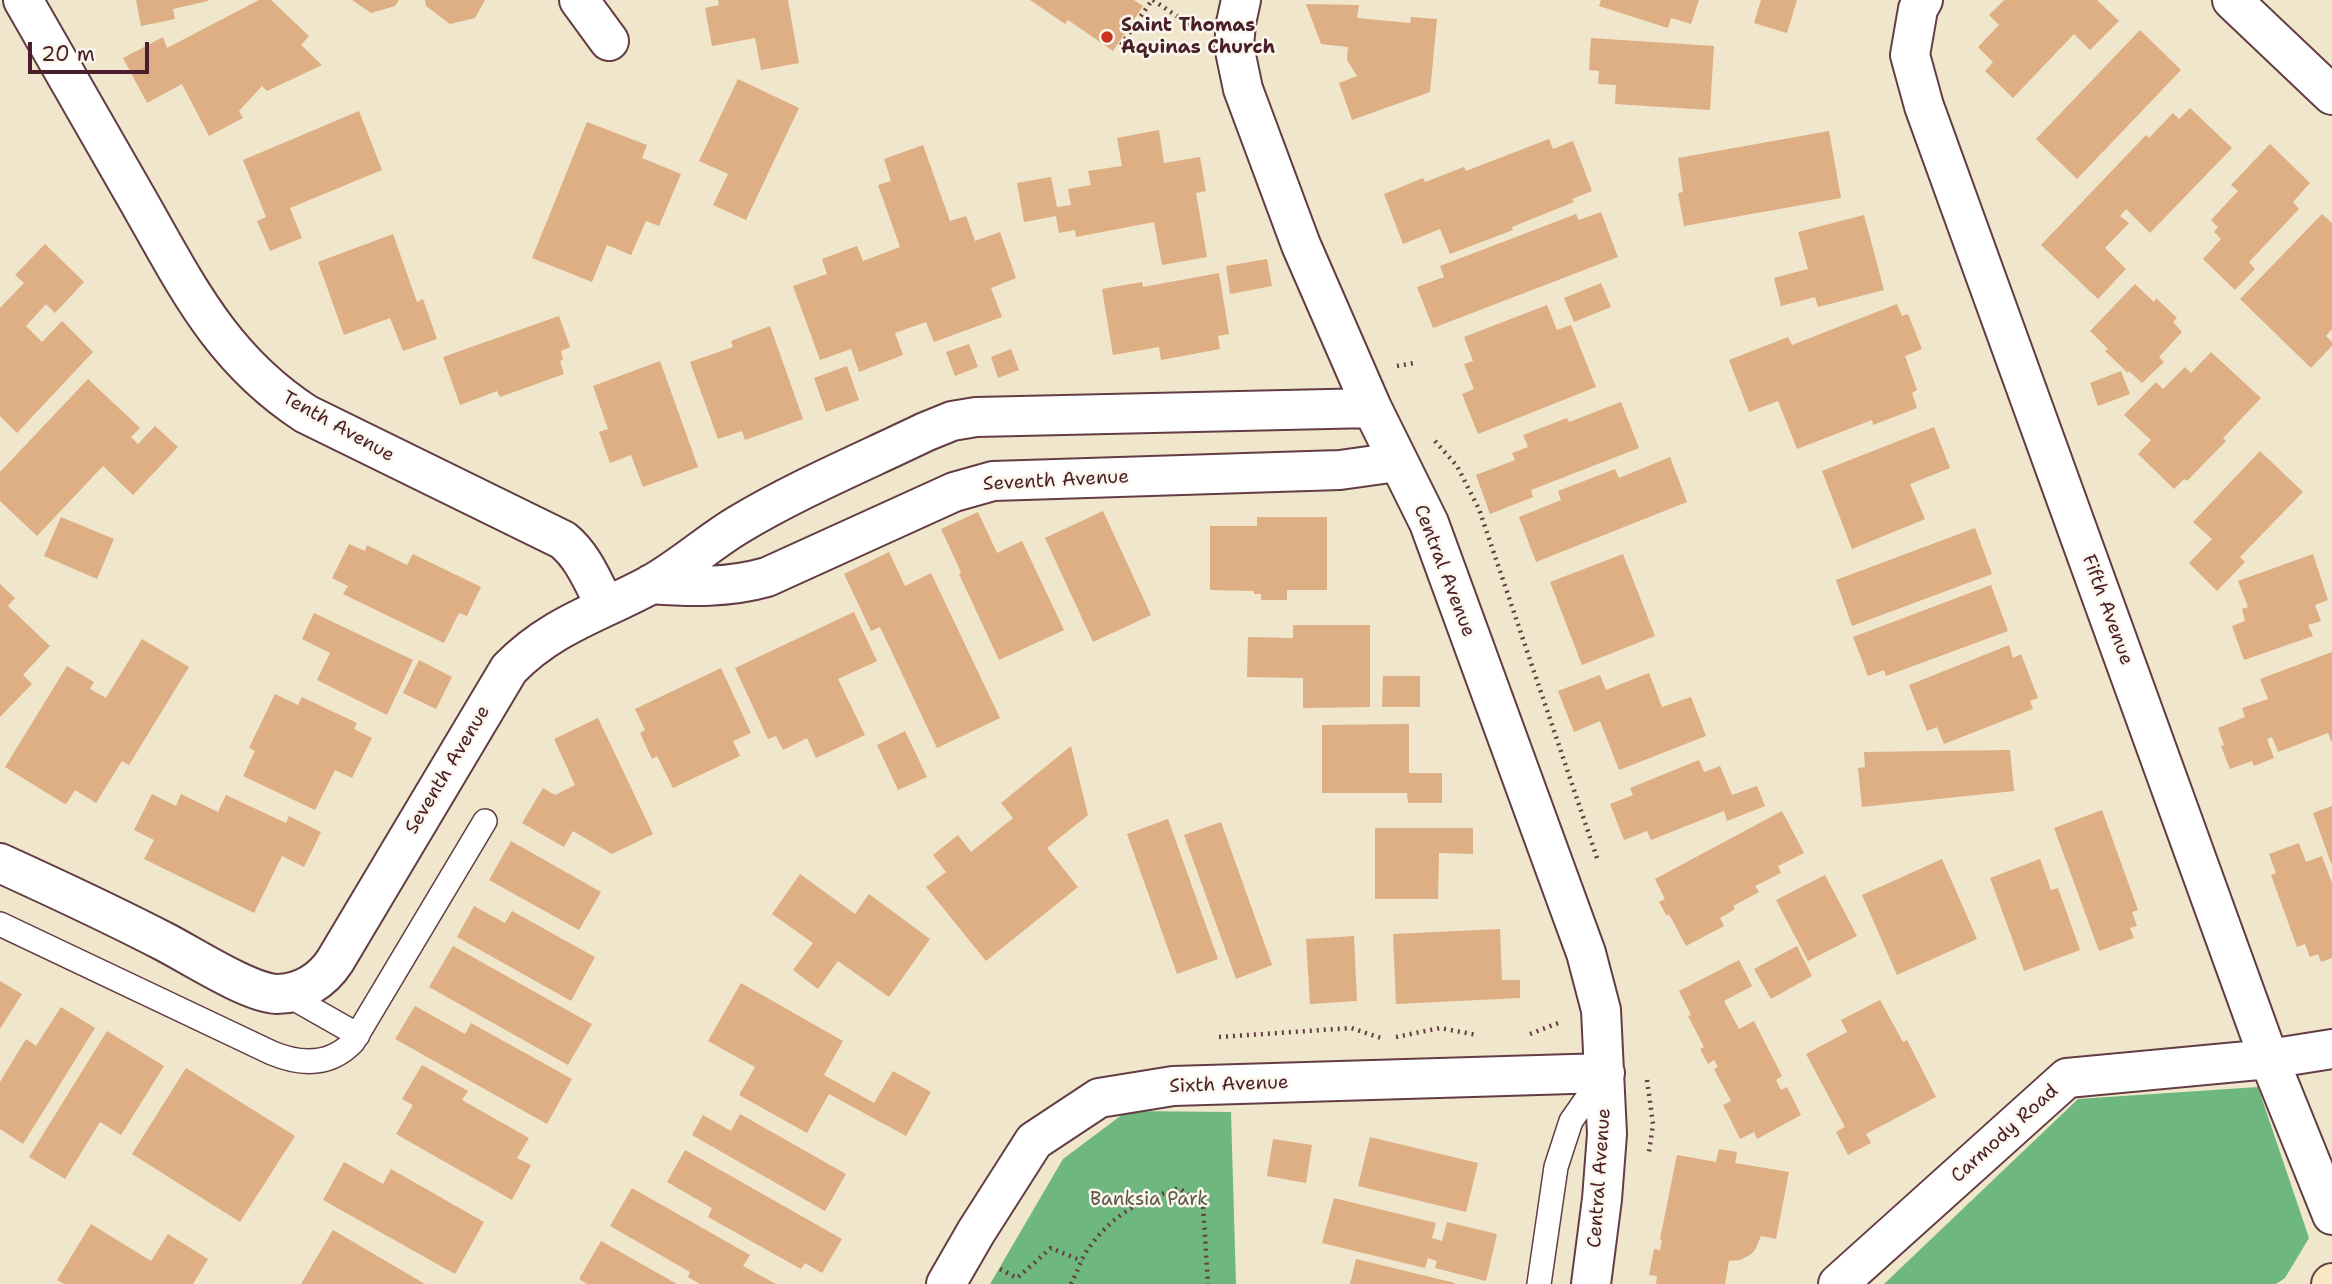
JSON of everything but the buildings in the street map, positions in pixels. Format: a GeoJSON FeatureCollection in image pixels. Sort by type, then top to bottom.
{"type":"FeatureCollection","features":[{"type":"Feature","properties":{"kind":"street","name":"Tenth Avenue"},"geometry":{"type":"LineString","coordinates":[[23,0],[196,302],[241,361],[272,390],[317,420],[557,536],[573,549],[605,606]]}},
{"type":"Feature","properties":{"kind":"street"},"geometry":{"type":"LineString","coordinates":[[579,0],[609,41]]}},
{"type":"Feature","properties":{"kind":"street","name":"Central Avenue"},"geometry":{"type":"LineString","coordinates":[[1241,0],[1234,46],[1243,89],[1288,214],[1372,408],[1429,523],[1586,953],[1601,1010],[1607,1134],[1591,1284]]}},
{"type":"Feature","properties":{"kind":"street","name":"Fifth Avenue"},"geometry":{"type":"LineString","coordinates":[[1923,0],[1918,9],[1910,55],[1924,106],[2269,1059],[2332,1215]]}},
{"type":"Feature","properties":{"kind":"street"},"geometry":{"type":"LineString","coordinates":[[2232,0],[2332,95]]}},
{"type":"Feature","properties":{"kind":"street","name":"Seventh Avenue"},"geometry":{"type":"LineString","coordinates":[[284,993],[307,987],[332,966],[509,669],[551,633],[651,584],[760,512],[952,421],[995,416],[1372,408]]}},
{"type":"Feature","properties":{"kind":"street","name":"Seventh Avenue"},"geometry":{"type":"LineString","coordinates":[[651,584],[710,587],[767,577],[954,492],[993,481],[1340,470],[1397,462]]}},
{"type":"Feature","properties":{"kind":"street"},"geometry":{"type":"LineString","coordinates":[[0,863],[162,940],[243,983],[271,993],[284,993]]}},
{"type":"Feature","properties":{"kind":"street","name":"Carmody Road"},"geometry":{"type":"LineString","coordinates":[[1838,1284],[2067,1078],[2269,1059],[2332,1049]]}},
{"type":"Feature","properties":{"kind":"street","name":"Sixth Avenue"},"geometry":{"type":"LineString","coordinates":[[946,1284],[1034,1141],[1099,1098],[1173,1086],[1605,1073]]}},
{"type":"Feature","properties":{"kind":"lane"},"geometry":{"type":"LineString","coordinates":[[0,924],[272,1053],[304,1063],[331,1058],[343,1052],[358,1035],[485,821]]}},
{"type":"Feature","properties":{"kind":"lane"},"geometry":{"type":"LineString","coordinates":[[284,993],[358,1035]]}},
{"type":"Feature","properties":{"kind":"lane","name":"Central Avenue"},"geometry":{"type":"LineString","coordinates":[[1539,1284],[1560,1155],[1571,1121],[1605,1073]]}},
{"type":"Feature","properties":{"kind":"path"},"geometry":{"type":"LineString","coordinates":[[1121,45],[1152,0],[1193,27]]}},
{"type":"Feature","properties":{"kind":"path"},"geometry":{"type":"LineString","coordinates":[[1526,1036],[1560,1022]]}},
{"type":"Feature","properties":{"kind":"path"},"geometry":{"type":"LineString","coordinates":[[1219,1037],[1351,1028],[1387,1040],[1440,1028],[1485,1036]]}},
{"type":"Feature","properties":{"kind":"path"},"geometry":{"type":"LineString","coordinates":[[1071,1284],[1088,1250],[1119,1214],[1147,1198],[1179,1188],[1203,1205],[1208,1284]]}},
{"type":"Feature","properties":{"kind":"path"},"geometry":{"type":"LineString","coordinates":[[999,1269],[1017,1279],[1051,1248],[1082,1261]]}},
{"type":"Feature","properties":{"kind":"green space"},"geometry":{"type":"Polygon","coordinates":[[[2258,1087],[2309,1238],[2285,1278],[2276,1284],[1884,1284],[2078,1099],[2258,1087]]]}},
{"type":"Feature","properties":{"kind":"green space","name":"Banksia Park"},"geometry":{"type":"Polygon","coordinates":[[[1127,1111],[1231,1112],[1236,1284],[990,1284],[1063,1159],[1127,1111]]]}},
{"type":"Feature","properties":{"kind":"place","name":"Saint Thomas Aquinas Church"},"geometry":{"type":"Point","coordinates":[1107,37]}}]}
